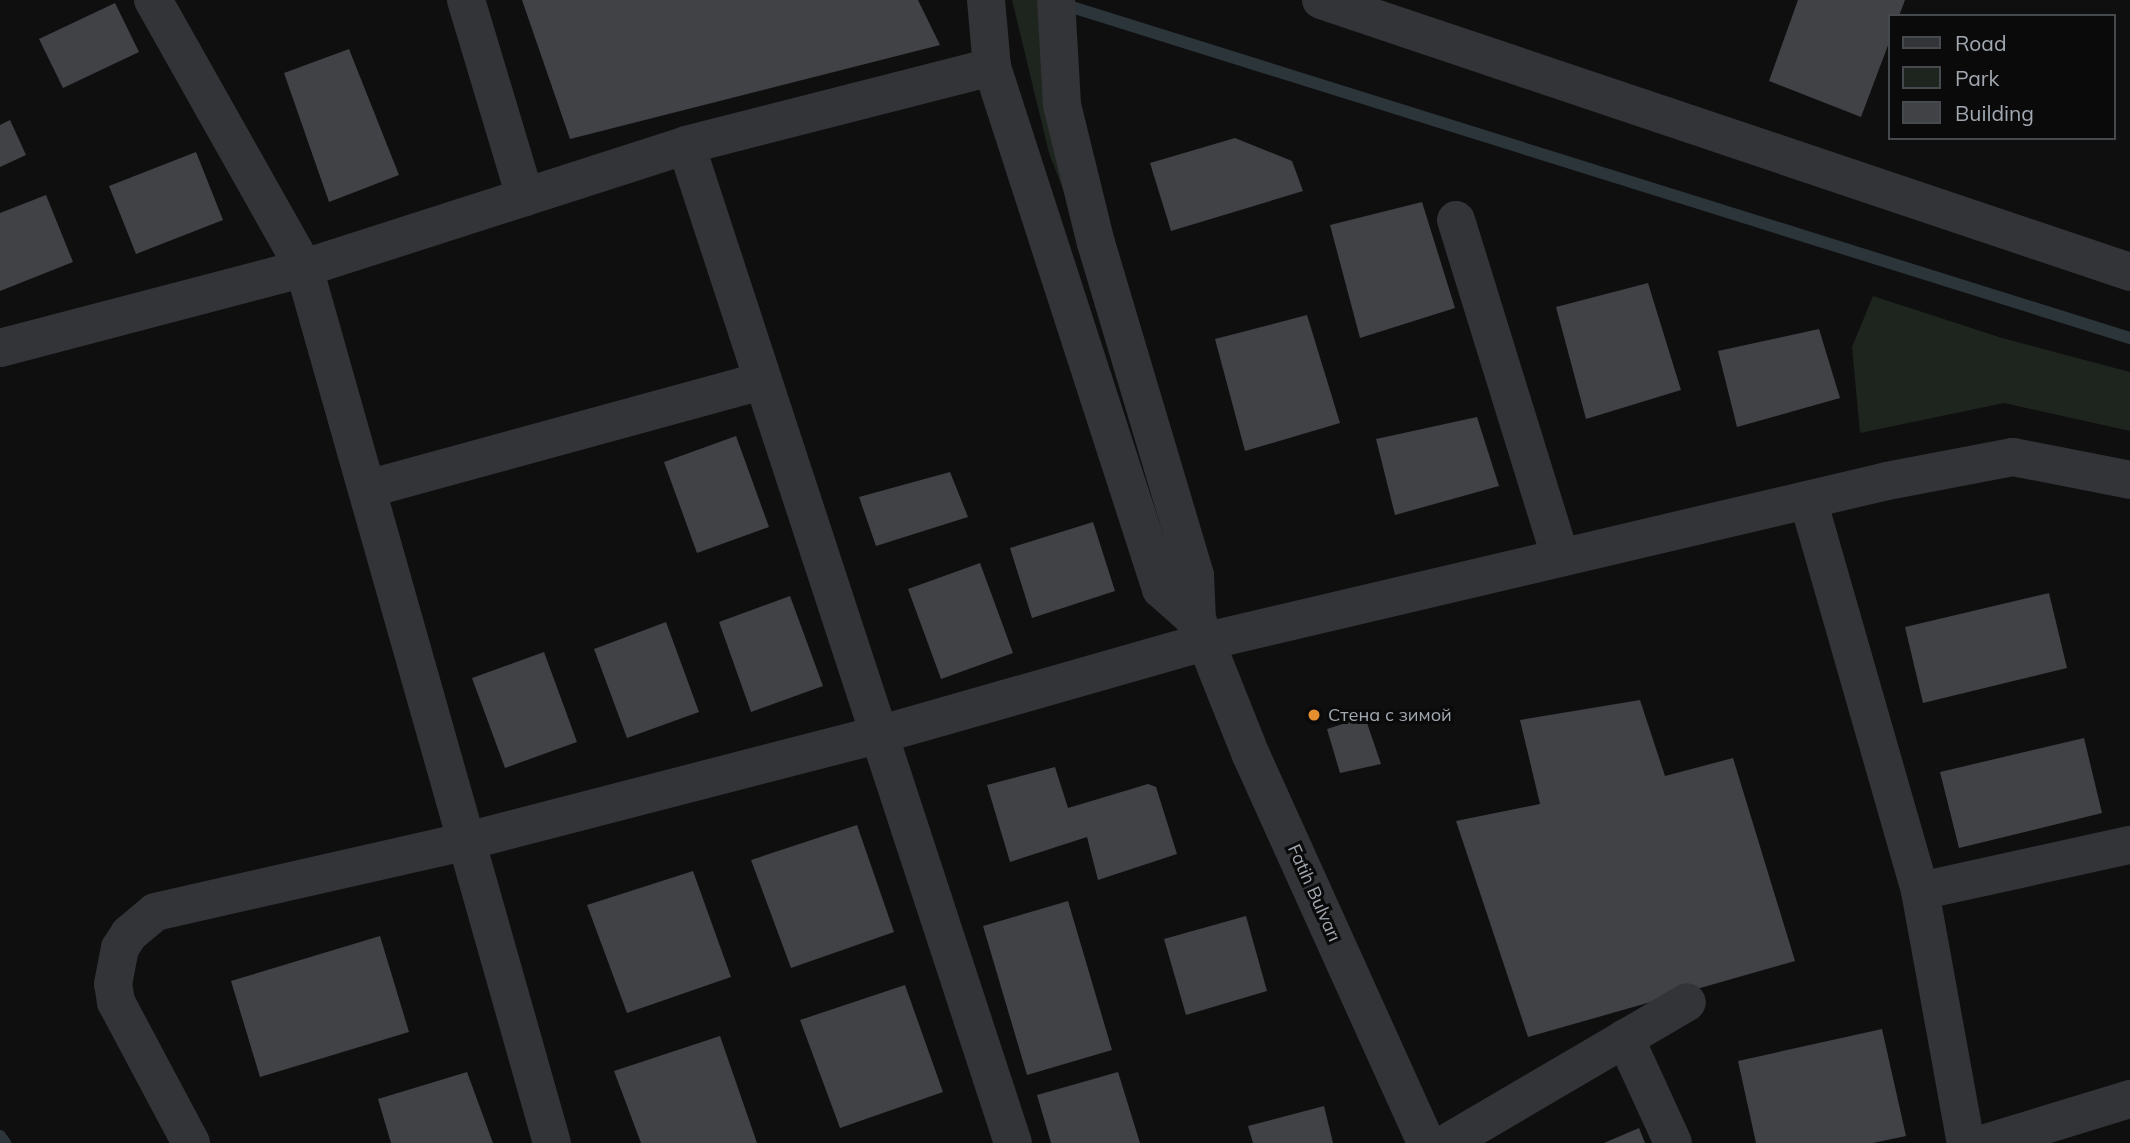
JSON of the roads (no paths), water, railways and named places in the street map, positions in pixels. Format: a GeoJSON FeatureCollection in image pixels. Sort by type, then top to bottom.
{"type":"FeatureCollection","features":[{"type":"Feature","properties":{"kind":"street"},"geometry":{"type":"LineString","coordinates":[[153,0],[304,268],[552,1143]]}},
{"type":"Feature","properties":{"kind":"street"},"geometry":{"type":"LineString","coordinates":[[466,0],[525,197]]}},
{"type":"Feature","properties":{"kind":"street"},"geometry":{"type":"LineString","coordinates":[[1321,0],[2130,272]]}},
{"type":"Feature","properties":{"kind":"street"},"geometry":{"type":"LineString","coordinates":[[1057,18],[1062,105],[1097,243],[1195,575],[1202,631]]}},
{"type":"Feature","properties":{"kind":"street"},"geometry":{"type":"LineString","coordinates":[[0,348],[304,268],[687,145],[989,35],[1161,589],[1202,631]]}},
{"type":"Feature","properties":{"kind":"street"},"geometry":{"type":"LineString","coordinates":[[687,145],[1013,1143]]}},
{"type":"Feature","properties":{"kind":"street"},"geometry":{"type":"LineString","coordinates":[[1456,220],[1560,555]]}},
{"type":"Feature","properties":{"kind":"street"},"geometry":{"type":"LineString","coordinates":[[367,489],[763,381]]}},
{"type":"Feature","properties":{"kind":"street"},"geometry":{"type":"LineString","coordinates":[[191,1143],[116,1002],[114,966],[129,934],[155,912],[467,841],[878,735],[1202,631],[2013,457],[2130,480]]}},
{"type":"Feature","properties":{"kind":"street"},"geometry":{"type":"LineString","coordinates":[[1808,500],[1920,891],[1966,1143]]}},
{"type":"Feature","properties":{"kind":"street","name":"Fatih Bulvarı"},"geometry":{"type":"LineString","coordinates":[[1202,631],[1251,755],[1426,1143]]}},
{"type":"Feature","properties":{"kind":"street"},"geometry":{"type":"LineString","coordinates":[[1920,891],[2130,845]]}},
{"type":"Feature","properties":{"kind":"street"},"geometry":{"type":"LineString","coordinates":[[1447,1143],[1687,1002]]}},
{"type":"Feature","properties":{"kind":"street"},"geometry":{"type":"LineString","coordinates":[[1625,1038],[1673,1143]]}},
{"type":"Feature","properties":{"kind":"street"},"geometry":{"type":"LineString","coordinates":[[1986,1143],[2130,1099]]}},
{"type":"Feature","properties":{"kind":"waterway"},"geometry":{"type":"LineString","coordinates":[[1059,3],[2130,338]]}},
{"type":"Feature","properties":{"kind":"waterway"},"geometry":{"type":"LineString","coordinates":[[0,1136],[5,1143]]}},
{"type":"Feature","properties":{"kind":"place","name":"Стена с зимой"},"geometry":{"type":"Point","coordinates":[1314,715]}}]}
